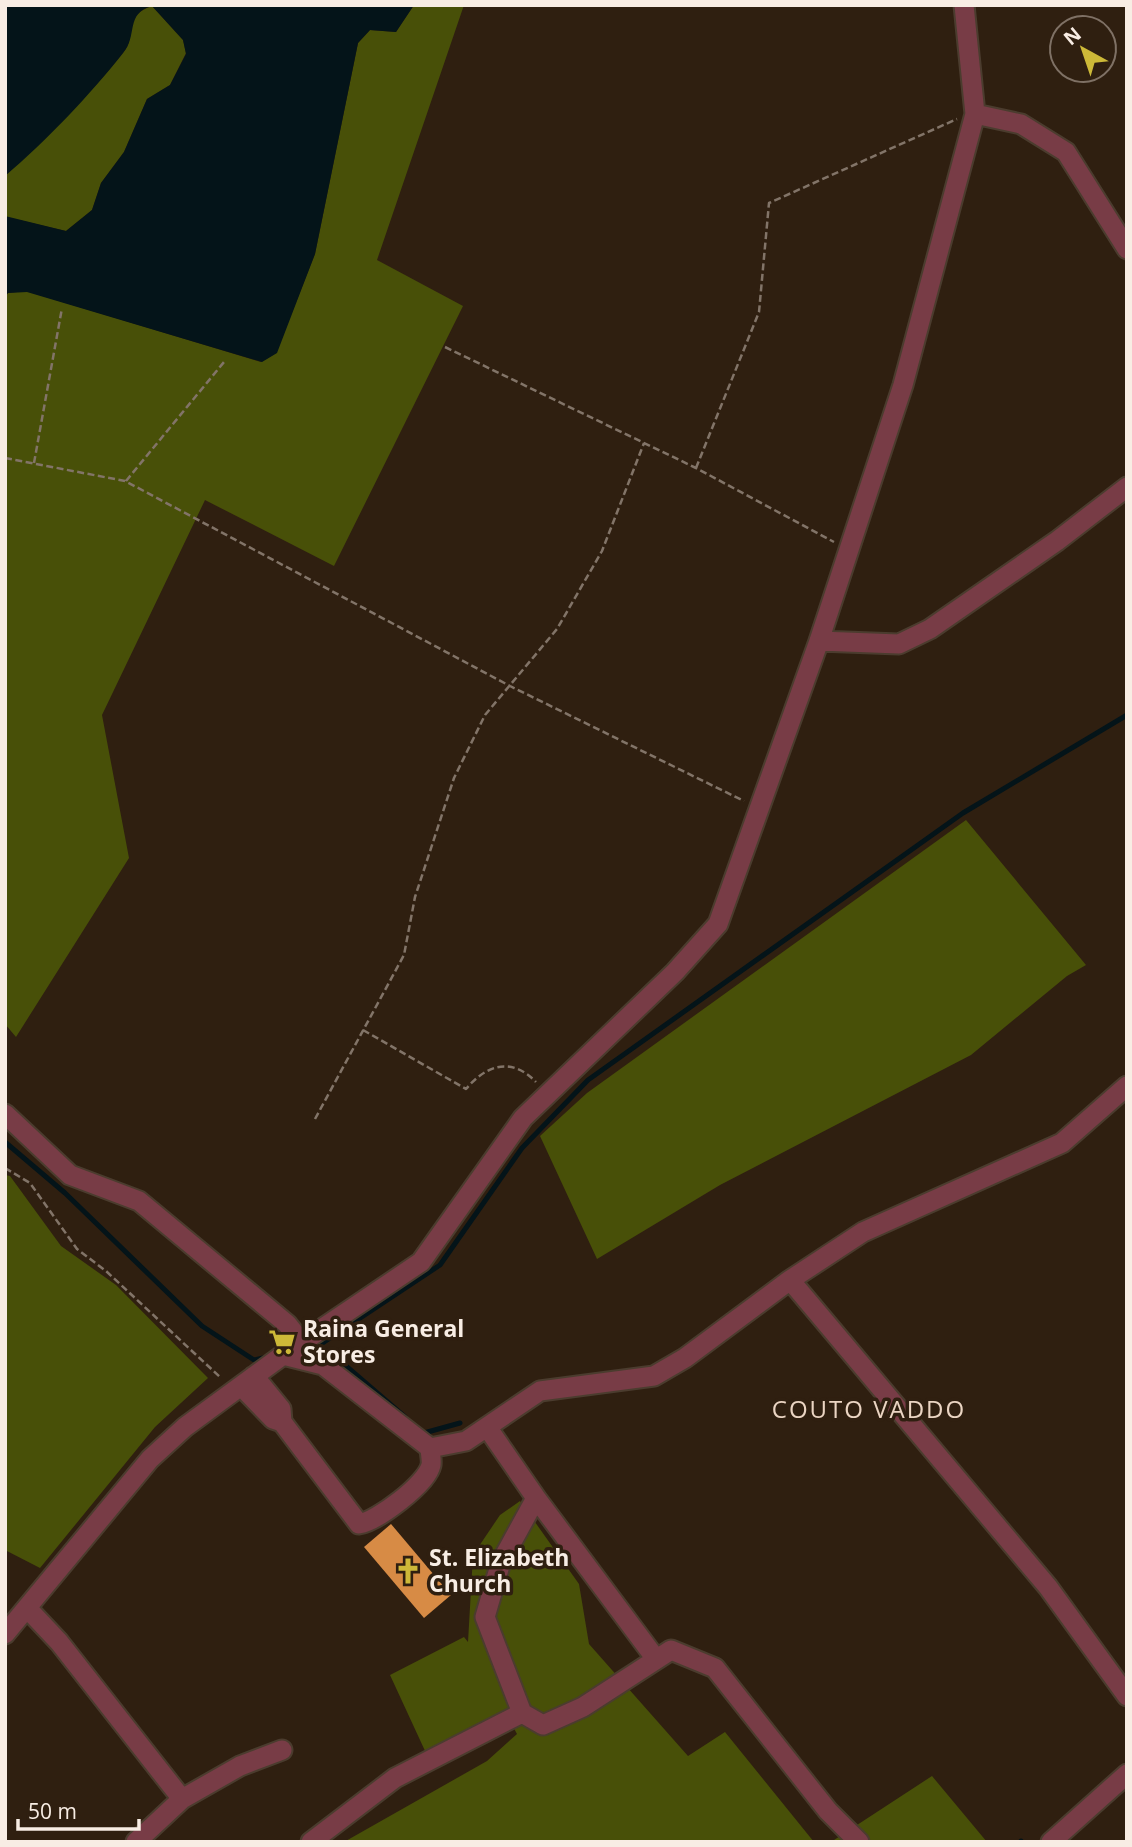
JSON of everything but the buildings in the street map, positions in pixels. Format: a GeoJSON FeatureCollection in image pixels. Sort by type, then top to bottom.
{"type":"FeatureCollection","features":[{"type":"Feature","properties":{"kind":"street"},"geometry":{"type":"LineString","coordinates":[[5,1634],[150,1458],[185,1427],[243,1384],[421,1262],[523,1118],[675,972],[718,923],[819,641],[903,385],[975,114],[964,5]]}},
{"type":"Feature","properties":{"kind":"street"},"geometry":{"type":"LineString","coordinates":[[975,114],[1021,124],[1066,152],[1127,249]]}},
{"type":"Feature","properties":{"kind":"street"},"geometry":{"type":"LineString","coordinates":[[819,641],[899,644],[930,629],[1057,541],[1127,487]]}},
{"type":"Feature","properties":{"kind":"street"},"geometry":{"type":"LineString","coordinates":[[292,1350],[323,1365],[430,1448],[466,1441],[540,1391],[654,1376],[685,1358],[790,1280],[863,1232],[1062,1143],[1127,1086]]}},
{"type":"Feature","properties":{"kind":"street"},"geometry":{"type":"LineString","coordinates":[[5,1114],[70,1175],[139,1201],[287,1324],[292,1350]]}},
{"type":"Feature","properties":{"kind":"street"},"geometry":{"type":"LineString","coordinates":[[790,1280],[1048,1587],[1127,1696]]}},
{"type":"Feature","properties":{"kind":"street"},"geometry":{"type":"LineString","coordinates":[[243,1384],[281,1409],[282,1422],[359,1524],[372,1522],[422,1481],[430,1465],[430,1448]]}},
{"type":"Feature","properties":{"kind":"street"},"geometry":{"type":"LineString","coordinates":[[487,1427],[536,1498],[656,1659]]}},
{"type":"Feature","properties":{"kind":"street"},"geometry":{"type":"LineString","coordinates":[[536,1498],[501,1562],[485,1617],[522,1713],[543,1724],[583,1707],[671,1650],[715,1668],[828,1811],[859,1842]]}},
{"type":"Feature","properties":{"kind":"street"},"geometry":{"type":"LineString","coordinates":[[27,1608],[59,1642],[182,1799]]}},
{"type":"Feature","properties":{"kind":"street"},"geometry":{"type":"LineString","coordinates":[[312,1842],[395,1778],[522,1713]]}},
{"type":"Feature","properties":{"kind":"street"},"geometry":{"type":"LineString","coordinates":[[136,1842],[182,1799],[240,1766],[282,1750]]}},
{"type":"Feature","properties":{"kind":"street"},"geometry":{"type":"LineString","coordinates":[[1052,1841],[1127,1774]]}},
{"type":"Feature","properties":{"kind":"path"},"geometry":{"type":"LineString","coordinates":[[696,468],[759,312],[769,203],[950,120],[975,114]]}},
{"type":"Feature","properties":{"kind":"path"},"geometry":{"type":"LineString","coordinates":[[34,463],[62,308]]}},
{"type":"Feature","properties":{"kind":"path"},"geometry":{"type":"LineString","coordinates":[[445,347],[696,468],[849,551]]}},
{"type":"Feature","properties":{"kind":"path"},"geometry":{"type":"LineString","coordinates":[[125,481],[224,362]]}},
{"type":"Feature","properties":{"kind":"path"},"geometry":{"type":"LineString","coordinates":[[315,1119],[404,955],[415,897],[454,778],[485,715],[557,629],[602,551],[645,443]]}},
{"type":"Feature","properties":{"kind":"path"},"geometry":{"type":"LineString","coordinates":[[5,457],[125,481],[510,686],[760,808]]}},
{"type":"Feature","properties":{"kind":"path"},"geometry":{"type":"LineString","coordinates":[[363,1030],[466,1089],[475,1078],[496,1066],[524,1070],[548,1095]]}},
{"type":"Feature","properties":{"kind":"path"},"geometry":{"type":"LineString","coordinates":[[7,1168],[30,1183],[77,1249],[243,1384]]}},
{"type":"Feature","properties":{"kind":"green space"},"geometry":{"type":"Polygon","coordinates":[[[414,5],[464,5],[377,260],[463,306],[334,566],[205,500],[102,715],[129,858],[16,1037],[5,1024],[5,297],[8,293],[26,291],[261,362],[276,353],[315,254],[358,43],[370,30],[396,32],[414,5]]]}},
{"type":"Feature","properties":{"kind":"green space"},"geometry":{"type":"Polygon","coordinates":[[[152,6],[183,40],[186,53],[170,85],[147,99],[124,152],[101,183],[92,210],[66,231],[6,217],[5,176],[110,69],[127,46],[137,15],[152,6]]]}},
{"type":"Feature","properties":{"kind":"green space"},"geometry":{"type":"Polygon","coordinates":[[[966,820],[1086,965],[1067,976],[971,1055],[720,1185],[597,1259],[540,1136],[587,1093],[966,820]]]}},
{"type":"Feature","properties":{"kind":"green space"},"geometry":{"type":"Polygon","coordinates":[[[5,1175],[10,1176],[61,1246],[116,1285],[208,1378],[155,1427],[40,1568],[5,1550],[5,1175]]]}},
{"type":"Feature","properties":{"kind":"green space"},"geometry":{"type":"Polygon","coordinates":[[[520,1501],[579,1584],[589,1644],[688,1756],[725,1732],[814,1842],[344,1842],[487,1761],[517,1734],[505,1712],[426,1753],[390,1675],[464,1637],[468,1642],[473,1555],[500,1515],[520,1501]]]}},
{"type":"Feature","properties":{"kind":"green space"},"geometry":{"type":"Polygon","coordinates":[[[932,1776],[987,1842],[831,1842],[932,1776]]]}},
{"type":"Feature","properties":{"kind":"shaded area"},"geometry":{"type":"Polygon","coordinates":[[[5,5],[414,5],[396,32],[370,30],[358,43],[315,254],[277,353],[262,362],[27,292],[8,293],[5,297],[5,216],[66,231],[92,210],[101,183],[124,152],[147,99],[170,85],[186,54],[183,40],[152,6],[144,9],[135,19],[127,46],[110,69],[52,133],[5,176],[5,5]]]}},
{"type":"Feature","properties":{"kind":"waterway"},"geometry":{"type":"LineString","coordinates":[[304,1350],[315,1348],[440,1265],[522,1148],[588,1080],[963,813],[1127,715]]}},
{"type":"Feature","properties":{"kind":"waterway"},"geometry":{"type":"LineString","coordinates":[[5,1142],[65,1193],[202,1326],[254,1360],[267,1357]]}},
{"type":"Feature","properties":{"kind":"waterway"},"geometry":{"type":"LineString","coordinates":[[315,1348],[339,1360],[405,1417]]}},
{"type":"Feature","properties":{"kind":"waterway"},"geometry":{"type":"LineString","coordinates":[[420,1430],[424,1433],[460,1423]]}},
{"type":"Feature","properties":{"kind":"place","name":"Raina General Stores"},"geometry":{"type":"Point","coordinates":[282,1342]}},
{"type":"Feature","properties":{"kind":"place","name":"St. Elizabeth Church"},"geometry":{"type":"Point","coordinates":[408,1571]}},
{"type":"Feature","properties":{"kind":"district","name":"COUTO VADDO"},"geometry":{"type":"Point","coordinates":[869,1410]}}]}
